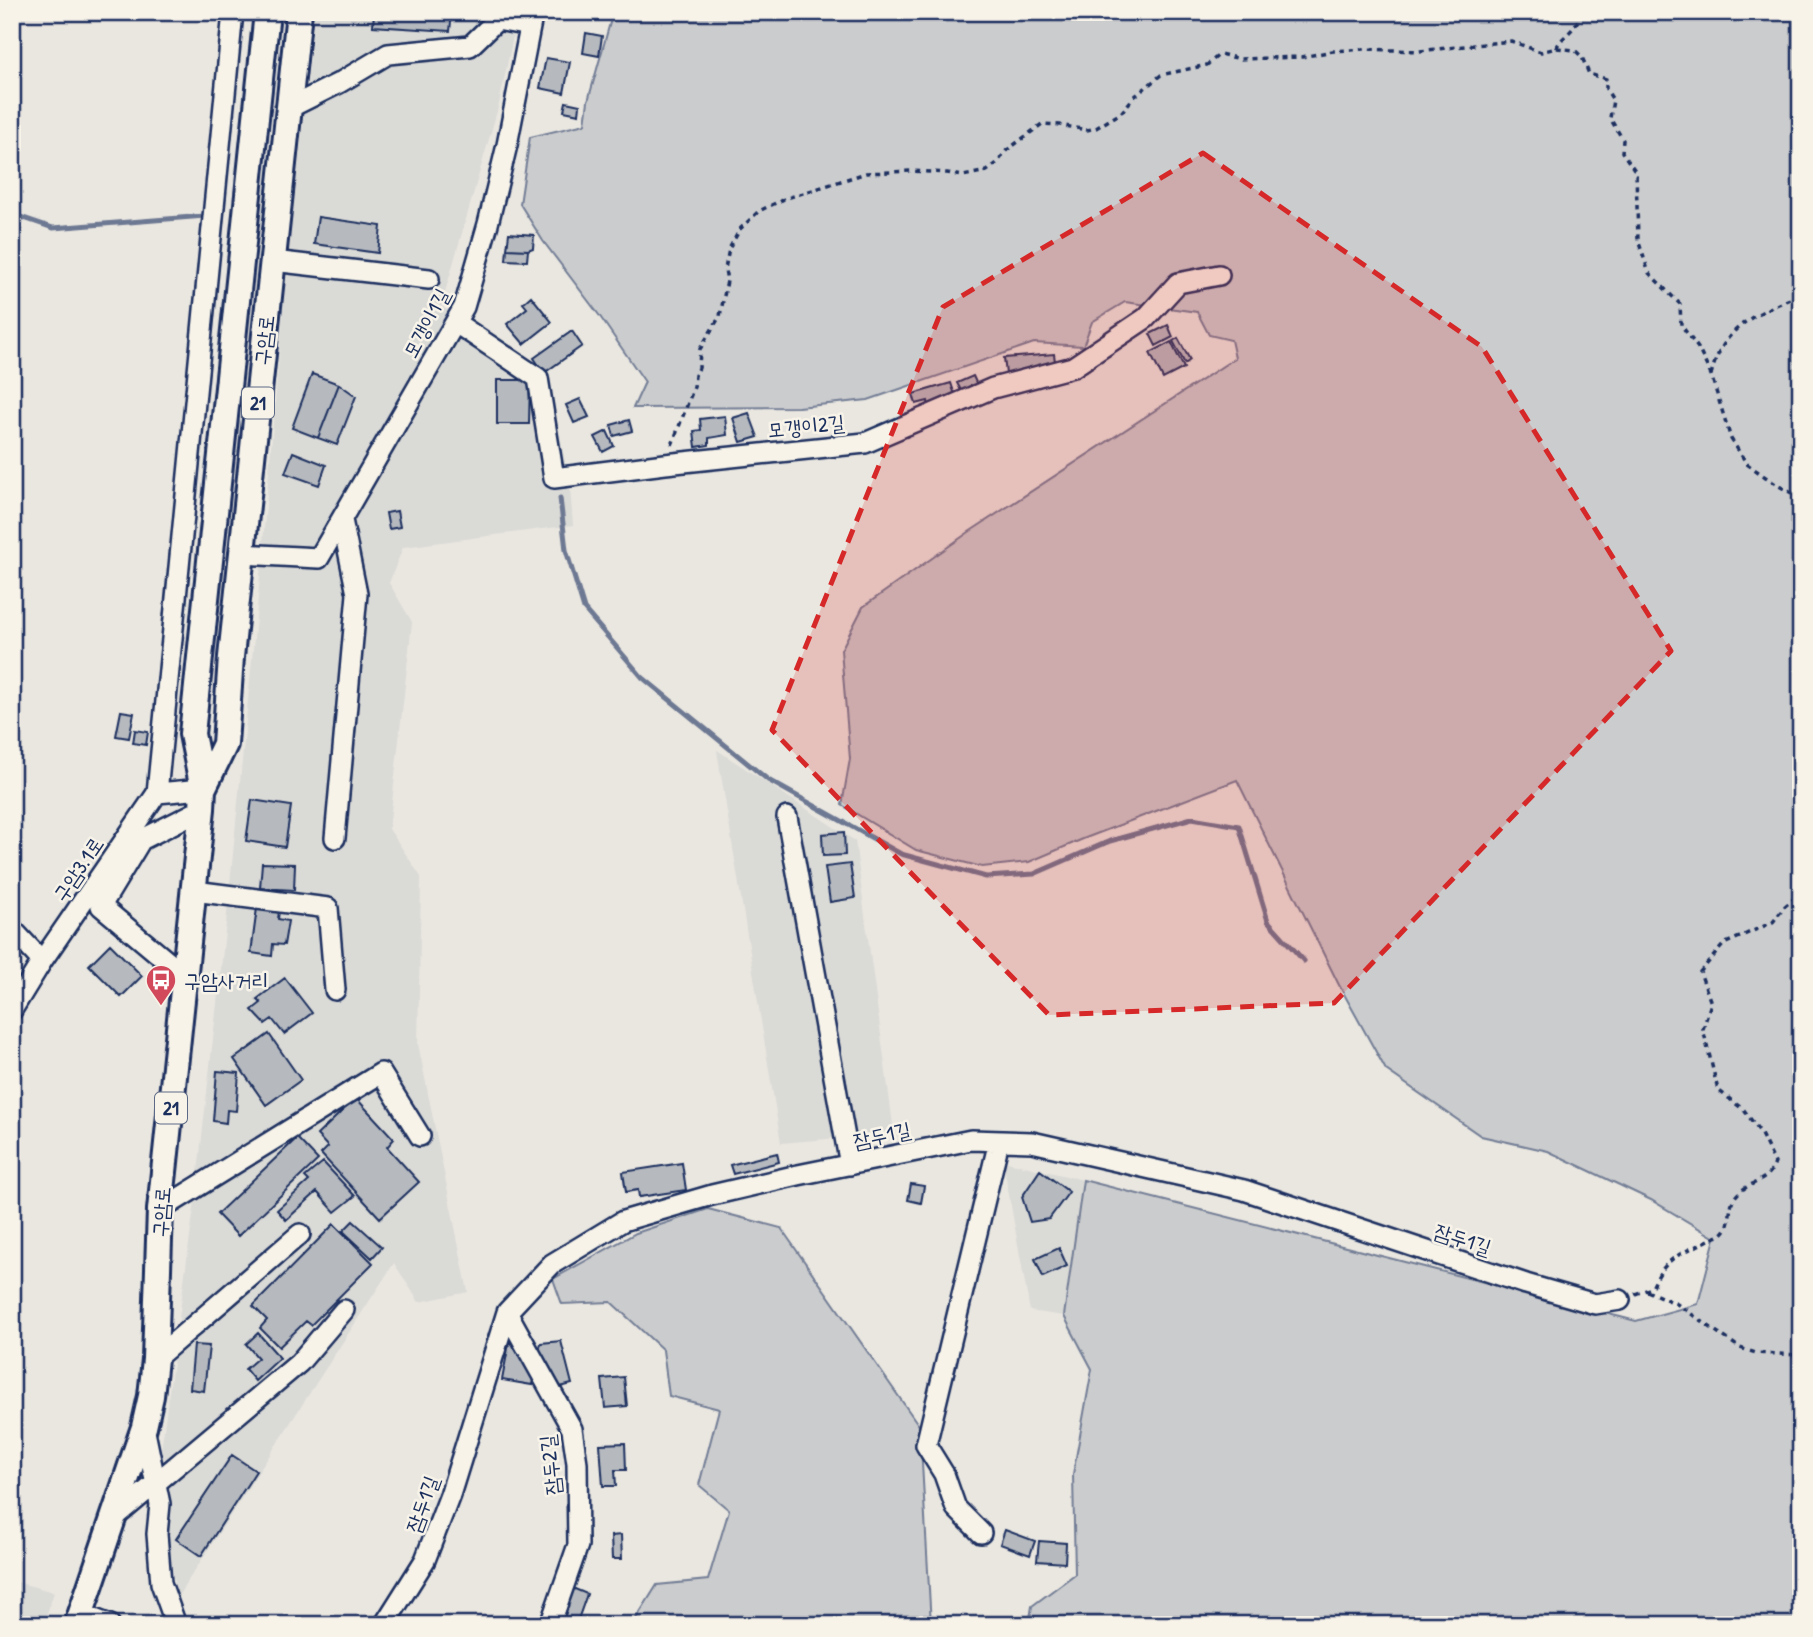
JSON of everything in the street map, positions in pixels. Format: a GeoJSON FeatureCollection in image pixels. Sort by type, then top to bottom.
{"type":"FeatureCollection","features":[{"type":"Feature","properties":{"kind":"main road","name":"구암로"},"geometry":{"type":"LineString","coordinates":[[79,1619],[144,1427],[151,1396],[155,1359],[160,1210],[202,799],[192,734],[267,12]]}},
{"type":"Feature","properties":{"kind":"main road","name":"구암로"},"geometry":{"type":"LineString","coordinates":[[202,799],[225,744],[242,554],[299,12]]}},
{"type":"Feature","properties":{"kind":"street"},"geometry":{"type":"LineString","coordinates":[[202,799],[157,793],[233,12]]}},
{"type":"Feature","properties":{"kind":"street"},"geometry":{"type":"LineString","coordinates":[[289,108],[388,54],[470,46],[497,20],[531,19]]}},
{"type":"Feature","properties":{"kind":"street","name":"모갱이1길"},"geometry":{"type":"LineString","coordinates":[[242,554],[319,558],[456,323],[464,307],[488,224],[507,145],[531,19]]}},
{"type":"Feature","properties":{"kind":"street"},"geometry":{"type":"LineString","coordinates":[[273,261],[429,279]]}},
{"type":"Feature","properties":{"kind":"street","name":"모갱이2길"},"geometry":{"type":"LineString","coordinates":[[456,323],[538,378],[554,478],[865,443],[993,387],[1073,367],[1146,318],[1178,283],[1219,275]]}},
{"type":"Feature","properties":{"kind":"street"},"geometry":{"type":"LineString","coordinates":[[335,838],[357,594],[342,520]]}},
{"type":"Feature","properties":{"kind":"street","name":"구암3.1로"},"geometry":{"type":"LineString","coordinates":[[12,1010],[157,793]]}},
{"type":"Feature","properties":{"kind":"street"},"geometry":{"type":"LineString","coordinates":[[186,976],[102,906],[141,841],[202,799]]}},
{"type":"Feature","properties":{"kind":"street"},"geometry":{"type":"LineString","coordinates":[[787,817],[850,1165]]}},
{"type":"Feature","properties":{"kind":"street"},"geometry":{"type":"LineString","coordinates":[[194,891],[328,908],[335,990]]}},
{"type":"Feature","properties":{"kind":"street"},"geometry":{"type":"LineString","coordinates":[[12,929],[43,961]]}},
{"type":"Feature","properties":{"kind":"street"},"geometry":{"type":"LineString","coordinates":[[160,1210],[381,1073],[420,1136]]}},
{"type":"Feature","properties":{"kind":"street","name":"잠두1길"},"geometry":{"type":"LineString","coordinates":[[384,1625],[425,1560],[450,1495],[507,1312],[552,1264],[623,1221],[712,1195],[971,1140],[1032,1142],[1244,1190],[1526,1284],[1595,1304],[1620,1300]]}},
{"type":"Feature","properties":{"kind":"street"},"geometry":{"type":"LineString","coordinates":[[981,1533],[956,1508],[944,1474],[926,1445],[999,1141]]}},
{"type":"Feature","properties":{"kind":"street"},"geometry":{"type":"LineString","coordinates":[[155,1359],[300,1234]]}},
{"type":"Feature","properties":{"kind":"street"},"geometry":{"type":"LineString","coordinates":[[114,1518],[299,1363],[344,1310]]}},
{"type":"Feature","properties":{"kind":"street","name":"잠두2길"},"geometry":{"type":"LineString","coordinates":[[507,1312],[572,1429],[577,1464],[578,1545],[550,1625]]}},
{"type":"Feature","properties":{"kind":"street"},"geometry":{"type":"LineString","coordinates":[[144,1427],[160,1504],[157,1534],[159,1573],[176,1625]]}},
{"type":"Feature","properties":{"kind":"street"},"geometry":{"type":"LineString","coordinates":[[79,1619],[110,1625]]}},
{"type":"Feature","properties":{"kind":"path"},"geometry":{"type":"LineString","coordinates":[[1556,48],[1561,39],[1573,32],[1581,12]]}},
{"type":"Feature","properties":{"kind":"path"},"geometry":{"type":"LineString","coordinates":[[665,464],[694,387],[700,349],[720,316],[727,281],[725,269],[729,249],[740,229],[759,211],[784,199],[866,173],[912,171],[964,176],[987,171],[1006,151],[1042,124],[1087,130],[1096,128],[1121,113],[1134,97],[1161,75],[1207,65],[1220,54],[1240,59],[1302,57],[1366,48],[1393,52],[1419,51],[1511,41],[1541,52],[1556,48],[1575,50],[1582,57],[1589,74],[1606,79],[1606,89],[1613,100],[1610,118],[1623,140],[1622,152],[1636,172],[1638,240],[1649,273],[1680,304],[1681,325],[1698,348],[1711,375],[1731,439],[1746,464],[1801,498]]}},
{"type":"Feature","properties":{"kind":"path"},"geometry":{"type":"LineString","coordinates":[[1711,375],[1716,355],[1754,314],[1797,296],[1801,290]]}},
{"type":"Feature","properties":{"kind":"path"},"geometry":{"type":"LineString","coordinates":[[1801,893],[1785,906],[1773,922],[1724,944],[1700,972],[1711,1003],[1703,1029],[1718,1090],[1744,1110],[1760,1132],[1775,1163],[1773,1171],[1764,1180],[1745,1186],[1733,1199],[1729,1222],[1723,1233],[1669,1261],[1660,1270],[1652,1288],[1645,1290],[1677,1304],[1740,1348],[1756,1353],[1801,1355]]}},
{"type":"Feature","properties":{"kind":"highlighted area"},"geometry":{"type":"Polygon","coordinates":[[[1203,153],[1482,347],[1671,651],[1334,1003],[1049,1015],[772,730],[943,307],[1203,153]]]}},
{"type":"Feature","properties":{"kind":"shaded area"},"geometry":{"type":"Polygon","coordinates":[[[315,12],[518,12],[499,104],[441,306],[550,383],[570,488],[573,525],[403,547],[389,583],[412,622],[389,829],[421,877],[418,1044],[468,1292],[419,1302],[394,1263],[178,1596],[155,1495],[194,1208],[227,915],[285,285],[315,12]]]}},
{"type":"Feature","properties":{"kind":"shaded area"},"geometry":{"type":"Polygon","coordinates":[[[613,12],[1801,12],[1801,1625],[1029,1625],[1032,1606],[1075,1574],[1073,1474],[1092,1369],[1064,1316],[1083,1180],[1636,1321],[1698,1304],[1715,1238],[1651,1200],[1548,1151],[1481,1136],[1386,1070],[1339,985],[1237,780],[1029,862],[982,867],[916,850],[842,805],[850,759],[841,650],[863,607],[969,532],[1235,358],[1231,340],[1209,335],[1197,312],[1125,302],[1092,322],[1083,346],[1034,343],[868,400],[798,407],[633,408],[645,382],[543,241],[520,204],[530,137],[585,124],[588,101],[613,12]]]}},
{"type":"Feature","properties":{"kind":"shaded area"},"geometry":{"type":"Polygon","coordinates":[[[717,750],[855,841],[894,1133],[781,1143],[717,750]]]}},
{"type":"Feature","properties":{"kind":"shaded area"},"geometry":{"type":"Polygon","coordinates":[[[1003,1161],[1083,1180],[1064,1316],[1030,1311],[1003,1161]]]}},
{"type":"Feature","properties":{"kind":"shaded area"},"geometry":{"type":"Polygon","coordinates":[[[708,1209],[781,1228],[920,1427],[931,1625],[632,1625],[657,1585],[708,1580],[729,1510],[699,1485],[719,1409],[669,1396],[663,1350],[611,1302],[562,1304],[553,1279],[636,1233],[708,1209]]]}},
{"type":"Feature","properties":{"kind":"shaded area"},"geometry":{"type":"Polygon","coordinates":[[[12,1581],[54,1592],[43,1625],[12,1625],[12,1581]]]}},
{"type":"Feature","properties":{"kind":"building"},"geometry":{"type":"Polygon","coordinates":[[[374,12],[452,12],[450,31],[373,26],[374,12]]]}},
{"type":"Feature","properties":{"kind":"building"},"geometry":{"type":"Polygon","coordinates":[[[586,33],[602,36],[599,56],[583,53],[586,33]]]}},
{"type":"Feature","properties":{"kind":"building"},"geometry":{"type":"Polygon","coordinates":[[[546,58],[570,62],[564,93],[540,88],[546,58]]]}},
{"type":"Feature","properties":{"kind":"building"},"geometry":{"type":"Polygon","coordinates":[[[566,102],[580,105],[579,114],[564,111],[566,102]]]}},
{"type":"Feature","properties":{"kind":"building"},"geometry":{"type":"Polygon","coordinates":[[[318,217],[381,226],[378,253],[314,244],[318,217]]]}},
{"type":"Feature","properties":{"kind":"building"},"geometry":{"type":"Polygon","coordinates":[[[509,233],[534,235],[533,248],[507,249],[509,233]]]}},
{"type":"Feature","properties":{"kind":"building"},"geometry":{"type":"Polygon","coordinates":[[[507,249],[528,250],[527,261],[506,260],[507,249]]]}},
{"type":"Feature","properties":{"kind":"building"},"geometry":{"type":"Polygon","coordinates":[[[531,296],[552,322],[524,344],[507,324],[527,308],[523,303],[531,296]]]}},
{"type":"Feature","properties":{"kind":"building"},"geometry":{"type":"Polygon","coordinates":[[[1168,325],[1173,337],[1156,346],[1150,334],[1168,325]]]}},
{"type":"Feature","properties":{"kind":"building"},"geometry":{"type":"Polygon","coordinates":[[[572,331],[582,346],[544,373],[534,358],[572,331]]]}},
{"type":"Feature","properties":{"kind":"building"},"geometry":{"type":"Polygon","coordinates":[[[1178,338],[1190,360],[1185,364],[1173,341],[1178,338]]]}},
{"type":"Feature","properties":{"kind":"building"},"geometry":{"type":"Polygon","coordinates":[[[1171,342],[1184,368],[1163,379],[1150,353],[1171,342]]]}},
{"type":"Feature","properties":{"kind":"building"},"geometry":{"type":"Polygon","coordinates":[[[1054,354],[1056,369],[1006,374],[1004,358],[1054,354]]]}},
{"type":"Feature","properties":{"kind":"building"},"geometry":{"type":"Polygon","coordinates":[[[312,374],[339,384],[318,438],[292,428],[312,374]]]}},
{"type":"Feature","properties":{"kind":"building"},"geometry":{"type":"Polygon","coordinates":[[[973,376],[978,387],[963,394],[957,383],[973,376]]]}},
{"type":"Feature","properties":{"kind":"building"},"geometry":{"type":"Polygon","coordinates":[[[497,380],[530,380],[529,424],[497,424],[497,380]]]}},
{"type":"Feature","properties":{"kind":"building"},"geometry":{"type":"Polygon","coordinates":[[[951,383],[956,398],[929,406],[928,401],[916,404],[913,394],[951,383]]]}},
{"type":"Feature","properties":{"kind":"building"},"geometry":{"type":"Polygon","coordinates":[[[339,384],[356,396],[337,445],[318,438],[339,384]]]}},
{"type":"Feature","properties":{"kind":"building"},"geometry":{"type":"Polygon","coordinates":[[[580,399],[589,417],[574,423],[566,405],[580,399]]]}},
{"type":"Feature","properties":{"kind":"building"},"geometry":{"type":"Polygon","coordinates":[[[749,413],[758,437],[741,442],[733,418],[749,413]]]}},
{"type":"Feature","properties":{"kind":"building"},"geometry":{"type":"Polygon","coordinates":[[[725,416],[727,435],[709,438],[709,445],[696,447],[694,431],[701,430],[700,419],[725,416]]]}},
{"type":"Feature","properties":{"kind":"building"},"geometry":{"type":"Polygon","coordinates":[[[629,420],[632,431],[614,436],[611,425],[629,420]]]}},
{"type":"Feature","properties":{"kind":"building"},"geometry":{"type":"Polygon","coordinates":[[[607,431],[614,446],[603,452],[595,437],[607,431]]]}},
{"type":"Feature","properties":{"kind":"building"},"geometry":{"type":"Polygon","coordinates":[[[293,452],[326,465],[319,485],[285,473],[293,452]]]}},
{"type":"Feature","properties":{"kind":"building"},"geometry":{"type":"Polygon","coordinates":[[[397,511],[400,527],[389,529],[386,513],[397,511]]]}},
{"type":"Feature","properties":{"kind":"building"},"geometry":{"type":"Polygon","coordinates":[[[121,711],[134,713],[129,738],[116,736],[121,711]]]}},
{"type":"Feature","properties":{"kind":"building"},"geometry":{"type":"Polygon","coordinates":[[[135,730],[148,732],[146,745],[133,743],[135,730]]]}},
{"type":"Feature","properties":{"kind":"building"},"geometry":{"type":"Polygon","coordinates":[[[252,800],[291,806],[285,847],[246,841],[252,800]]]}},
{"type":"Feature","properties":{"kind":"building"},"geometry":{"type":"Polygon","coordinates":[[[844,832],[845,855],[823,856],[822,834],[844,832]]]}},
{"type":"Feature","properties":{"kind":"building"},"geometry":{"type":"Polygon","coordinates":[[[262,863],[295,864],[294,890],[260,888],[262,863]]]}},
{"type":"Feature","properties":{"kind":"building"},"geometry":{"type":"Polygon","coordinates":[[[850,864],[855,898],[830,902],[825,867],[850,864]]]}},
{"type":"Feature","properties":{"kind":"building"},"geometry":{"type":"Polygon","coordinates":[[[257,908],[279,911],[278,919],[288,921],[284,945],[273,944],[272,956],[251,953],[257,908]]]}},
{"type":"Feature","properties":{"kind":"building"},"geometry":{"type":"Polygon","coordinates":[[[110,944],[142,976],[121,997],[89,965],[110,944]]]}},
{"type":"Feature","properties":{"kind":"building"},"geometry":{"type":"Polygon","coordinates":[[[285,978],[312,1013],[284,1034],[272,1019],[265,1024],[252,1010],[261,1003],[257,999],[285,978]]]}},
{"type":"Feature","properties":{"kind":"building"},"geometry":{"type":"Polygon","coordinates":[[[269,1034],[301,1080],[266,1105],[234,1059],[269,1034]]]}},
{"type":"Feature","properties":{"kind":"building"},"geometry":{"type":"Polygon","coordinates":[[[217,1071],[239,1073],[236,1111],[227,1110],[226,1123],[213,1121],[217,1071]]]}},
{"type":"Feature","properties":{"kind":"building"},"geometry":{"type":"Polygon","coordinates":[[[356,1098],[394,1139],[387,1147],[419,1182],[380,1218],[321,1154],[328,1147],[317,1135],[356,1098]]]}},
{"type":"Feature","properties":{"kind":"building"},"geometry":{"type":"Polygon","coordinates":[[[297,1138],[318,1160],[238,1236],[217,1214],[297,1138]]]}},
{"type":"Feature","properties":{"kind":"building"},"geometry":{"type":"Polygon","coordinates":[[[777,1153],[779,1162],[733,1174],[730,1165],[777,1153]]]}},
{"type":"Feature","properties":{"kind":"building"},"geometry":{"type":"Polygon","coordinates":[[[323,1162],[355,1196],[335,1212],[317,1192],[286,1220],[277,1210],[309,1181],[305,1177],[323,1162]]]}},
{"type":"Feature","properties":{"kind":"building"},"geometry":{"type":"Polygon","coordinates":[[[682,1163],[686,1190],[639,1197],[638,1190],[626,1192],[623,1172],[682,1163]]]}},
{"type":"Feature","properties":{"kind":"building"},"geometry":{"type":"Polygon","coordinates":[[[1040,1170],[1069,1192],[1049,1219],[1030,1222],[1022,1197],[1040,1170]]]}},
{"type":"Feature","properties":{"kind":"building"},"geometry":{"type":"Polygon","coordinates":[[[911,1184],[924,1186],[921,1203],[908,1200],[911,1184]]]}},
{"type":"Feature","properties":{"kind":"building"},"geometry":{"type":"Polygon","coordinates":[[[353,1221],[382,1247],[372,1258],[343,1231],[353,1221]]]}},
{"type":"Feature","properties":{"kind":"building"},"geometry":{"type":"Polygon","coordinates":[[[334,1224],[373,1263],[311,1325],[306,1321],[279,1347],[260,1328],[267,1320],[253,1306],[334,1224]]]}},
{"type":"Feature","properties":{"kind":"building"},"geometry":{"type":"Polygon","coordinates":[[[1059,1248],[1067,1266],[1043,1277],[1035,1259],[1059,1248]]]}},
{"type":"Feature","properties":{"kind":"building"},"geometry":{"type":"Polygon","coordinates":[[[258,1333],[280,1358],[255,1381],[245,1369],[258,1358],[246,1344],[258,1333]]]}},
{"type":"Feature","properties":{"kind":"building"},"geometry":{"type":"Polygon","coordinates":[[[561,1341],[572,1384],[556,1388],[538,1356],[541,1343],[561,1341]]]}},
{"type":"Feature","properties":{"kind":"building"},"geometry":{"type":"Polygon","coordinates":[[[509,1343],[522,1345],[535,1369],[532,1385],[502,1380],[509,1343]]]}},
{"type":"Feature","properties":{"kind":"building"},"geometry":{"type":"Polygon","coordinates":[[[194,1345],[209,1346],[204,1391],[190,1389],[194,1345]]]}},
{"type":"Feature","properties":{"kind":"building"},"geometry":{"type":"Polygon","coordinates":[[[624,1377],[627,1406],[605,1408],[602,1379],[624,1377]]]}},
{"type":"Feature","properties":{"kind":"building"},"geometry":{"type":"Polygon","coordinates":[[[625,1443],[626,1470],[615,1470],[616,1486],[603,1486],[600,1444],[625,1443]]]}},
{"type":"Feature","properties":{"kind":"building"},"geometry":{"type":"Polygon","coordinates":[[[232,1455],[256,1471],[201,1556],[176,1539],[232,1455]]]}},
{"type":"Feature","properties":{"kind":"building"},"geometry":{"type":"Polygon","coordinates":[[[1005,1530],[1035,1541],[1030,1555],[1000,1544],[1005,1530]]]}},
{"type":"Feature","properties":{"kind":"building"},"geometry":{"type":"Polygon","coordinates":[[[621,1535],[622,1559],[612,1559],[611,1536],[621,1535]]]}},
{"type":"Feature","properties":{"kind":"building"},"geometry":{"type":"Polygon","coordinates":[[[1039,1541],[1066,1543],[1065,1563],[1037,1561],[1039,1541]]]}},
{"type":"Feature","properties":{"kind":"building"},"geometry":{"type":"Polygon","coordinates":[[[570,1587],[587,1594],[576,1625],[558,1621],[570,1587]]]}},
{"type":"Feature","properties":{"kind":"waterway"},"geometry":{"type":"LineString","coordinates":[[12,214],[53,228],[205,216]]}},
{"type":"Feature","properties":{"kind":"waterway"},"geometry":{"type":"LineString","coordinates":[[560,498],[566,550],[584,609],[642,677],[768,780],[901,854],[986,877],[1034,874],[1110,841],[1192,818],[1239,826],[1268,921],[1304,961]]}},
{"type":"Feature","properties":{"kind":"place","name":"구암사거리"},"geometry":{"type":"Point","coordinates":[161,1007]}}]}
